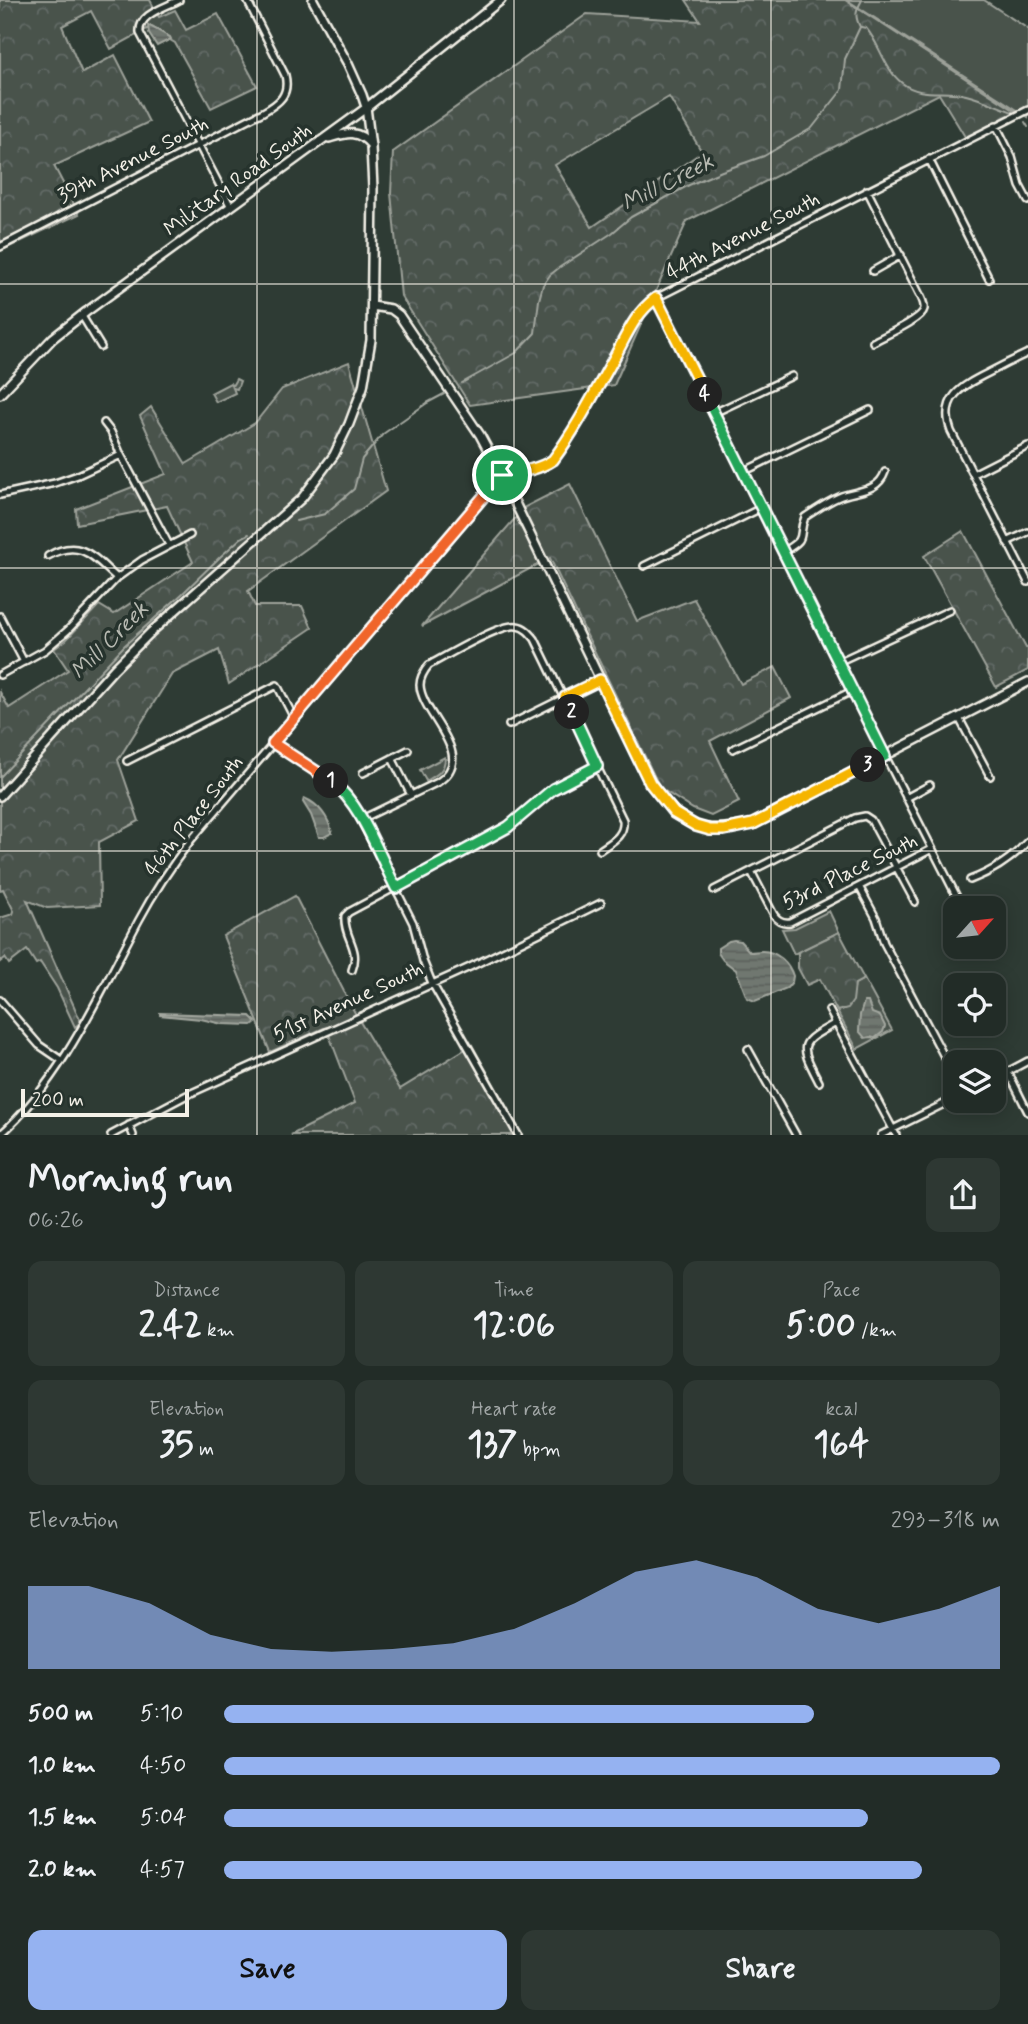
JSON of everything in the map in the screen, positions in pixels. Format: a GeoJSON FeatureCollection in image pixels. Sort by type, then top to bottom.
{"type":"FeatureCollection","features":[{"type":"Feature","properties":{"kind":"main road"},"geometry":{"type":"LineString","coordinates":[[0,796],[114,669],[151,632],[291,510],[334,455],[349,424],[363,387],[372,340],[371,145],[366,108],[348,64],[313,0]]}},
{"type":"Feature","properties":{"kind":"main road","name":"Military Road South"},"geometry":{"type":"LineString","coordinates":[[0,394],[53,338],[366,108],[501,0]]}},
{"type":"Feature","properties":{"kind":"main road"},"geometry":{"type":"LineString","coordinates":[[325,138],[352,133],[363,136],[371,145]]}},
{"type":"Feature","properties":{"kind":"main road"},"geometry":{"type":"LineString","coordinates":[[372,306],[391,309],[399,315],[480,435],[502,475],[650,783],[674,813],[696,826],[724,830],[753,824],[1028,682]]}},
{"type":"Feature","properties":{"kind":"street"},"geometry":{"type":"LineString","coordinates":[[179,0],[142,20],[139,29],[231,207]]}},
{"type":"Feature","properties":{"kind":"street","name":"39th Avenue South"},"geometry":{"type":"LineString","coordinates":[[0,247],[280,101],[286,90],[285,75],[247,0]]}},
{"type":"Feature","properties":{"kind":"street","name":"44th Avenue South"},"geometry":{"type":"LineString","coordinates":[[502,475],[532,470],[553,460],[629,328],[645,306],[656,298],[1028,110]]}},
{"type":"Feature","properties":{"kind":"street"},"geometry":{"type":"LineString","coordinates":[[996,125],[1012,157],[1020,186],[1028,201]]}},
{"type":"Feature","properties":{"kind":"street"},"geometry":{"type":"LineString","coordinates":[[929,159],[989,279]]}},
{"type":"Feature","properties":{"kind":"street"},"geometry":{"type":"LineString","coordinates":[[867,190],[919,293],[924,310],[915,320],[873,342]]}},
{"type":"Feature","properties":{"kind":"street"},"geometry":{"type":"LineString","coordinates":[[873,271],[901,256]]}},
{"type":"Feature","properties":{"kind":"street"},"geometry":{"type":"LineString","coordinates":[[656,298],[956,896]]}},
{"type":"Feature","properties":{"kind":"street"},"geometry":{"type":"LineString","coordinates":[[82,316],[101,348]]}},
{"type":"Feature","properties":{"kind":"street"},"geometry":{"type":"LineString","coordinates":[[1028,353],[959,390],[949,403],[948,423],[1028,582]]}},
{"type":"Feature","properties":{"kind":"street"},"geometry":{"type":"LineString","coordinates":[[714,413],[792,376]]}},
{"type":"Feature","properties":{"kind":"street"},"geometry":{"type":"LineString","coordinates":[[743,472],[870,410]]}},
{"type":"Feature","properties":{"kind":"street"},"geometry":{"type":"LineString","coordinates":[[104,423],[169,545]]}},
{"type":"Feature","properties":{"kind":"street"},"geometry":{"type":"LineString","coordinates":[[973,474],[1028,446]]}},
{"type":"Feature","properties":{"kind":"street"},"geometry":{"type":"LineString","coordinates":[[0,495],[55,483],[121,455]]}},
{"type":"Feature","properties":{"kind":"street"},"geometry":{"type":"LineString","coordinates":[[783,552],[800,541],[805,517],[837,498],[861,492],[879,483],[885,472]]}},
{"type":"Feature","properties":{"kind":"street","name":"46th Place South"},"geometry":{"type":"LineString","coordinates":[[0,1135],[17,1121],[33,1102],[61,1060],[110,978],[139,919],[191,839],[502,475]]}},
{"type":"Feature","properties":{"kind":"street"},"geometry":{"type":"LineString","coordinates":[[644,566],[761,508]]}},
{"type":"Feature","properties":{"kind":"street"},"geometry":{"type":"LineString","coordinates":[[1007,541],[1028,531]]}},
{"type":"Feature","properties":{"kind":"street"},"geometry":{"type":"LineString","coordinates":[[0,675],[45,650],[68,630],[117,578],[142,560],[190,535]]}},
{"type":"Feature","properties":{"kind":"street"},"geometry":{"type":"LineString","coordinates":[[48,556],[80,548],[117,578]]}},
{"type":"Feature","properties":{"kind":"street"},"geometry":{"type":"LineString","coordinates":[[838,662],[950,610]]}},
{"type":"Feature","properties":{"kind":"street"},"geometry":{"type":"LineString","coordinates":[[0,617],[24,662]]}},
{"type":"Feature","properties":{"kind":"street"},"geometry":{"type":"LineString","coordinates":[[362,820],[445,778],[453,765],[449,745],[421,688],[422,676],[429,665],[503,627],[519,626],[535,639],[623,820],[620,835],[600,850]]}},
{"type":"Feature","properties":{"kind":"street"},"geometry":{"type":"LineString","coordinates":[[509,725],[600,680]]}},
{"type":"Feature","properties":{"kind":"street"},"geometry":{"type":"LineString","coordinates":[[127,761],[277,685],[294,718]]}},
{"type":"Feature","properties":{"kind":"street"},"geometry":{"type":"LineString","coordinates":[[733,749],[852,691]]}},
{"type":"Feature","properties":{"kind":"street"},"geometry":{"type":"LineString","coordinates":[[959,718],[990,776]]}},
{"type":"Feature","properties":{"kind":"street"},"geometry":{"type":"LineString","coordinates":[[273,743],[341,789],[353,804],[413,923],[432,983],[518,1135]]}},
{"type":"Feature","properties":{"kind":"street"},"geometry":{"type":"LineString","coordinates":[[363,773],[408,750]]}},
{"type":"Feature","properties":{"kind":"street"},"geometry":{"type":"LineString","coordinates":[[392,758],[411,795]]}},
{"type":"Feature","properties":{"kind":"street"},"geometry":{"type":"LineString","coordinates":[[352,970],[355,953],[346,931],[345,915],[508,827],[553,789],[597,766]]}},
{"type":"Feature","properties":{"kind":"street"},"geometry":{"type":"LineString","coordinates":[[906,797],[930,785]]}},
{"type":"Feature","properties":{"kind":"street"},"geometry":{"type":"LineString","coordinates":[[714,890],[855,818],[864,816],[871,820],[915,902]]}},
{"type":"Feature","properties":{"kind":"street"},"geometry":{"type":"LineString","coordinates":[[970,880],[1006,860],[1028,841]]}},
{"type":"Feature","properties":{"kind":"street","name":"53rd Place South"},"geometry":{"type":"LineString","coordinates":[[751,872],[774,915],[781,922],[790,922],[932,849]]}},
{"type":"Feature","properties":{"kind":"street"},"geometry":{"type":"LineString","coordinates":[[860,888],[876,918],[884,943],[943,1054]]}},
{"type":"Feature","properties":{"kind":"street","name":"51st Avenue South"},"geometry":{"type":"LineString","coordinates":[[111,1135],[187,1095],[470,967],[601,903]]}},
{"type":"Feature","properties":{"kind":"street"},"geometry":{"type":"LineString","coordinates":[[0,1000],[39,1045],[61,1060]]}},
{"type":"Feature","properties":{"kind":"street"},"geometry":{"type":"LineString","coordinates":[[829,1010],[894,1132]]}},
{"type":"Feature","properties":{"kind":"street"},"geometry":{"type":"LineString","coordinates":[[819,1082],[804,1050],[805,1043],[836,1023]]}},
{"type":"Feature","properties":{"kind":"street"},"geometry":{"type":"LineString","coordinates":[[748,1049],[796,1135]]}},
{"type":"Feature","properties":{"kind":"street"},"geometry":{"type":"LineString","coordinates":[[1028,1061],[1008,1072],[1028,1112]]}},
{"type":"Feature","properties":{"kind":"street"},"geometry":{"type":"LineString","coordinates":[[881,1135],[894,1132],[943,1105]]}},
{"type":"Feature","properties":{"kind":"street"},"geometry":{"type":"LineString","coordinates":[[129,1125],[133,1135]]}},
{"type":"Feature","properties":{"kind":"green space"},"geometry":{"type":"Polygon","coordinates":[[[0,0],[150,0],[159,17],[175,10],[186,30],[218,14],[257,86],[211,108],[175,43],[149,28],[111,49],[91,11],[62,26],[82,73],[115,55],[149,122],[54,166],[79,214],[5,249],[0,239],[0,0]]]}},
{"type":"Feature","properties":{"kind":"green space"},"geometry":{"type":"Polygon","coordinates":[[[686,0],[845,0],[1020,114],[967,140],[939,94],[687,221],[614,385],[470,405],[401,296],[391,193],[393,152],[587,14],[700,21],[686,0]],[[669,97],[555,165],[592,227],[702,152],[669,97]]]}},
{"type":"Feature","properties":{"kind":"green space"},"geometry":{"type":"Polygon","coordinates":[[[847,0],[984,0],[1028,29],[1028,117],[847,0]]]}},
{"type":"Feature","properties":{"kind":"green space"},"geometry":{"type":"Polygon","coordinates":[[[349,362],[386,491],[248,591],[255,606],[302,606],[312,628],[229,684],[219,650],[172,674],[118,760],[139,821],[99,842],[100,905],[47,908],[27,900],[81,1022],[75,1027],[57,988],[40,962],[36,964],[27,950],[9,964],[5,958],[0,962],[0,918],[13,914],[14,911],[3,889],[0,890],[0,692],[9,708],[68,670],[54,649],[99,605],[114,614],[193,562],[167,506],[77,524],[76,509],[166,474],[140,416],[151,407],[186,464],[255,423],[282,389],[349,362]]]}},
{"type":"Feature","properties":{"kind":"green space"},"geometry":{"type":"Polygon","coordinates":[[[236,379],[240,381],[237,389],[233,388],[235,393],[216,402],[211,393],[230,383],[232,386],[236,379]]]}},
{"type":"Feature","properties":{"kind":"green space"},"geometry":{"type":"Polygon","coordinates":[[[570,484],[637,621],[694,599],[741,684],[775,667],[791,698],[710,741],[739,802],[711,816],[693,809],[660,788],[550,558],[422,626],[525,507],[570,484]]]}},
{"type":"Feature","properties":{"kind":"green space"},"geometry":{"type":"Polygon","coordinates":[[[963,531],[1028,648],[1028,670],[996,687],[924,556],[963,531]]]}},
{"type":"Feature","properties":{"kind":"green space"},"geometry":{"type":"Polygon","coordinates":[[[445,757],[442,769],[426,781],[420,770],[445,757]]]}},
{"type":"Feature","properties":{"kind":"green space"},"geometry":{"type":"Polygon","coordinates":[[[295,896],[356,1015],[400,1089],[472,1045],[522,1135],[291,1135],[355,1103],[326,1027],[270,1052],[223,936],[295,896]]]}},
{"type":"Feature","properties":{"kind":"green space"},"geometry":{"type":"Polygon","coordinates":[[[829,911],[839,932],[794,954],[782,929],[795,928],[829,911]]]}},
{"type":"Feature","properties":{"kind":"green space"},"geometry":{"type":"Polygon","coordinates":[[[839,932],[864,979],[855,984],[853,1001],[848,1008],[837,1011],[820,979],[807,985],[798,968],[798,952],[839,932]]]}},
{"type":"Feature","properties":{"kind":"green space"},"geometry":{"type":"Polygon","coordinates":[[[864,979],[892,1030],[857,1049],[830,998],[864,979]]]}},
{"type":"Feature","properties":{"kind":"shaded area"},"geometry":{"type":"Polygon","coordinates":[[[148,25],[171,39],[157,46],[149,34],[148,25]]]}},
{"type":"Feature","properties":{"kind":"shaded area"},"geometry":{"type":"Polygon","coordinates":[[[304,798],[323,812],[332,833],[319,837],[303,802],[304,798]]]}},
{"type":"Feature","properties":{"kind":"shaded area"},"geometry":{"type":"Polygon","coordinates":[[[734,940],[740,941],[750,952],[762,951],[777,955],[791,971],[792,982],[787,988],[755,1001],[747,998],[736,970],[718,953],[718,948],[734,940]]]}},
{"type":"Feature","properties":{"kind":"shaded area"},"geometry":{"type":"Polygon","coordinates":[[[864,1002],[868,1002],[872,1013],[880,1016],[885,1026],[883,1032],[875,1038],[865,1038],[859,1031],[864,1002]]]}},
{"type":"Feature","properties":{"kind":"shaded area"},"geometry":{"type":"Polygon","coordinates":[[[160,1013],[250,1016],[256,1022],[252,1025],[222,1024],[160,1013]]]}},
{"type":"Feature","properties":{"kind":"waterway","name":"Mill Creek"},"geometry":{"type":"LineString","coordinates":[[462,383],[516,353],[535,333],[543,285],[560,267],[612,233],[631,217],[689,185],[764,156],[812,128],[842,90],[845,59],[860,27],[856,13],[862,0]]}},
{"type":"Feature","properties":{"kind":"waterway"},"geometry":{"type":"LineString","coordinates":[[861,27],[871,34],[886,64],[909,88],[966,95],[1013,112]]}},
{"type":"Feature","properties":{"kind":"waterway"},"geometry":{"type":"LineString","coordinates":[[1025,122],[1028,127]]}},
{"type":"Feature","properties":{"kind":"waterway","name":"Mill Creek"},"geometry":{"type":"LineString","coordinates":[[296,521],[325,514],[354,489],[362,459],[383,434],[444,394]]}},
{"type":"Feature","properties":{"kind":"waterway","name":"Mill Creek"},"geometry":{"type":"LineString","coordinates":[[0,777],[125,645],[241,538],[249,534]]}},
{"type":"Feature","properties":{"kind":"route"},"geometry":{"type":"LineString","coordinates":[[656,298],[885,756],[753,824],[710,830],[684,820],[665,804],[650,783],[600,680],[565,697],[597,766],[553,789],[508,827],[396,888],[362,820],[341,789],[273,743],[502,475],[532,470],[553,460],[629,328],[645,306],[656,298]]}}]}
